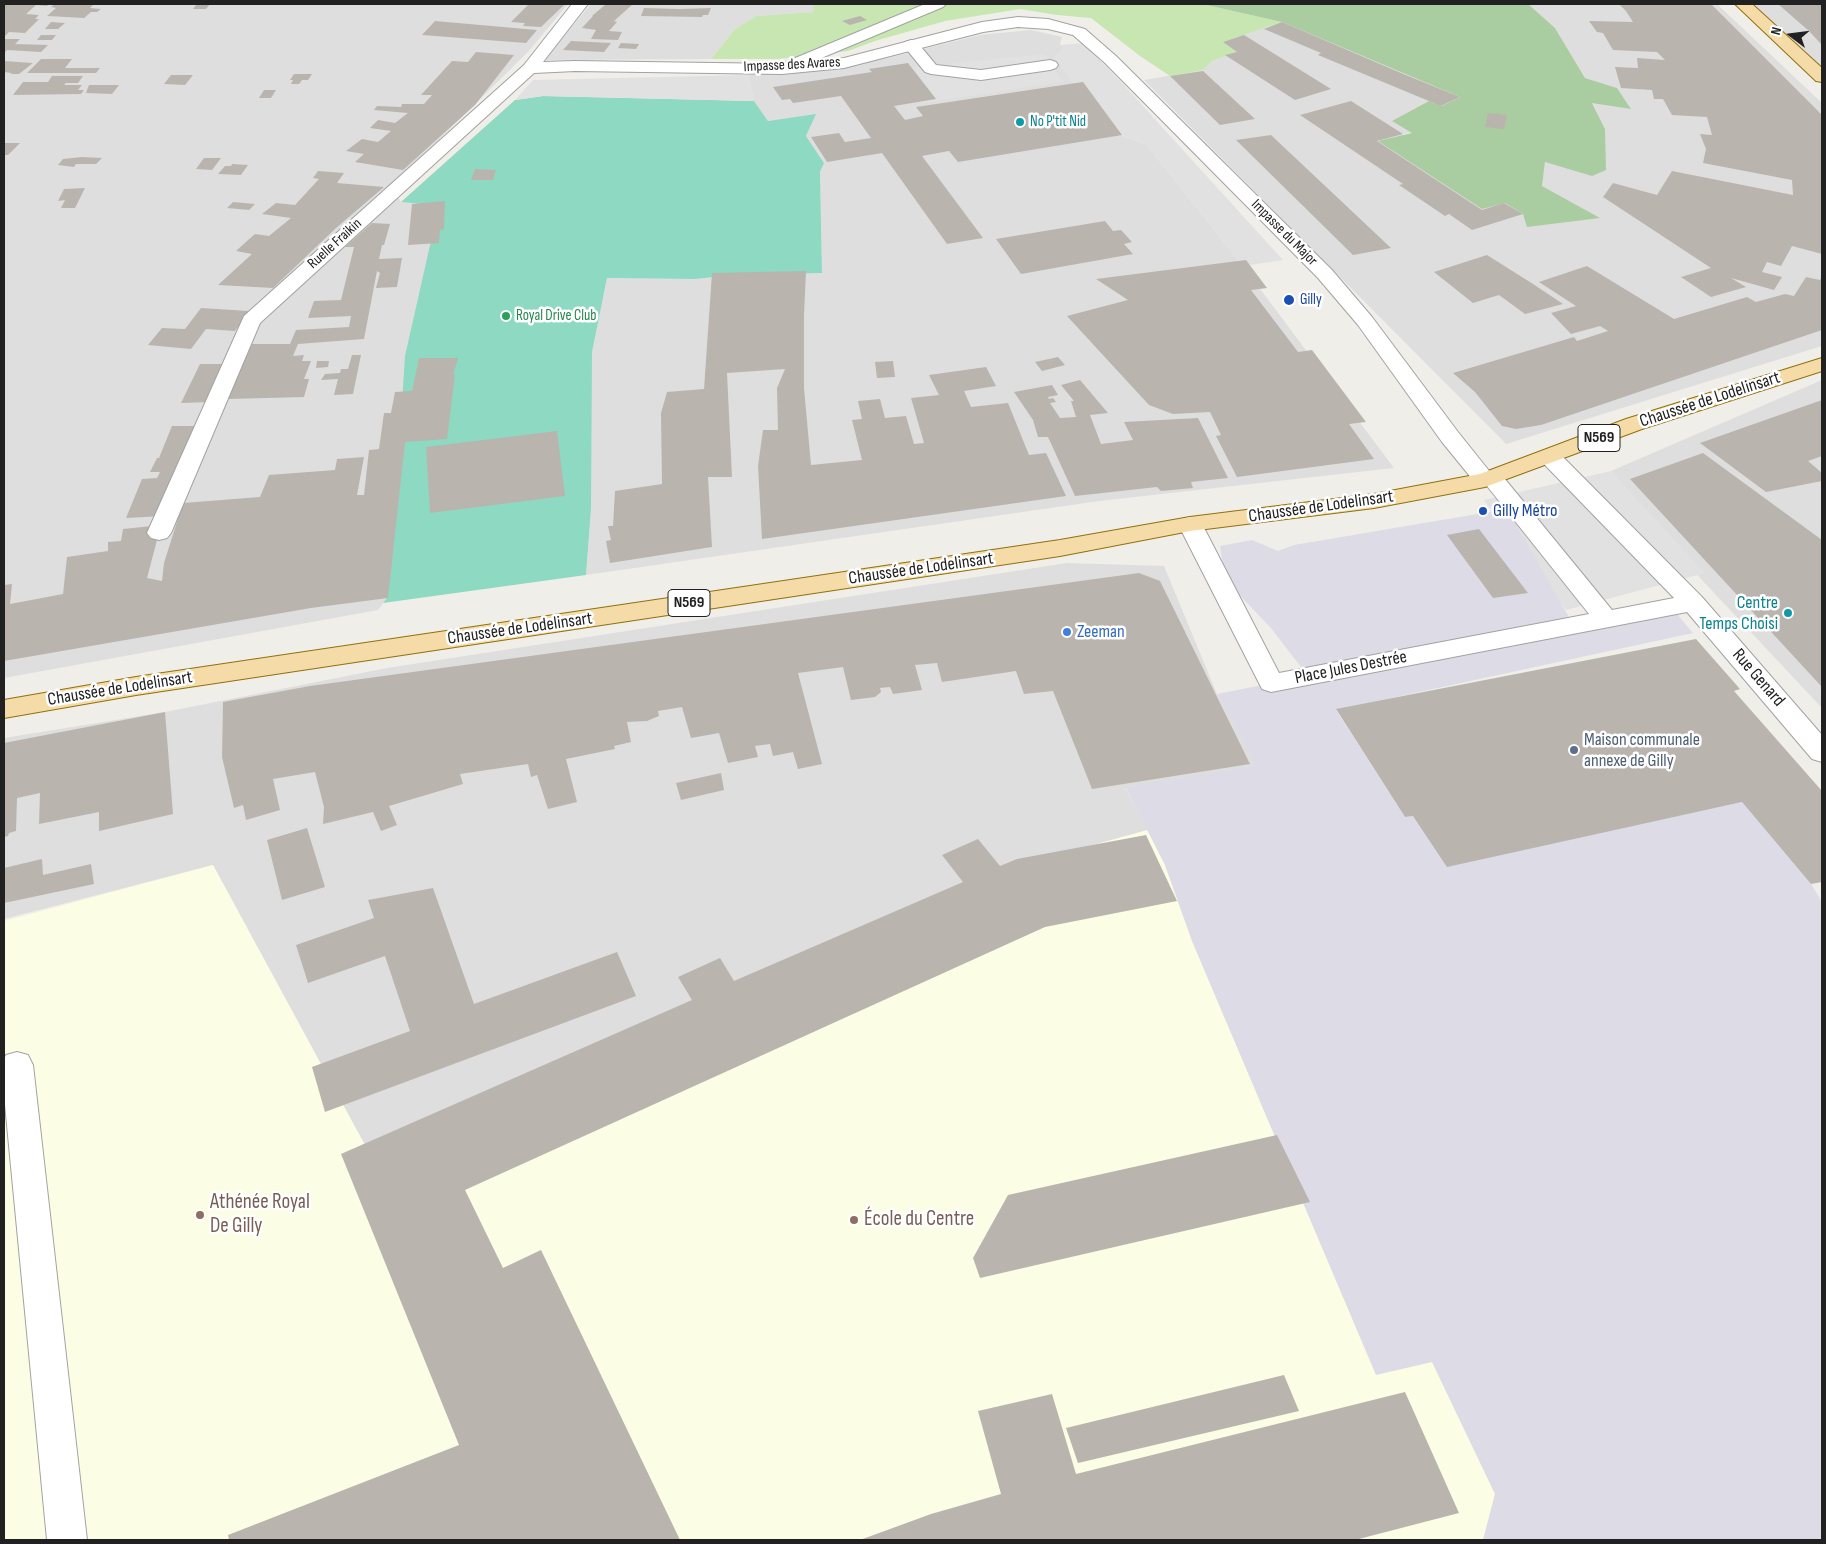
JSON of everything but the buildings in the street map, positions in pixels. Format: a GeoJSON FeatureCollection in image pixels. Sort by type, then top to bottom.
{"type":"FeatureCollection","features":[{"type":"Feature","properties":{"kind":"main road"},"geometry":{"type":"LineString","coordinates":[[1743,4],[1822,77]]}},
{"type":"Feature","properties":{"kind":"main road","name":"Chaussée de Lodelinsart"},"geometry":{"type":"LineString","coordinates":[[4,709],[136,686],[1060,548],[1190,524],[1374,501],[1488,479],[1634,424],[1822,364]]}},
{"type":"Feature","properties":{"kind":"street","name":"Ruelle Fraikin"},"geometry":{"type":"LineString","coordinates":[[159,534],[251,320],[530,68],[580,4]]}},
{"type":"Feature","properties":{"kind":"street"},"geometry":{"type":"LineString","coordinates":[[782,69],[938,4]]}},
{"type":"Feature","properties":{"kind":"street","name":"Impasse des Avares"},"geometry":{"type":"LineString","coordinates":[[530,68],[575,66],[782,69],[844,63],[982,27],[1018,22],[1048,24]]}},
{"type":"Feature","properties":{"kind":"street","name":"Impasse du Major"},"geometry":{"type":"LineString","coordinates":[[1048,24],[1079,32],[1103,53],[1316,265],[1365,321],[1450,437],[1488,479]]}},
{"type":"Feature","properties":{"kind":"street"},"geometry":{"type":"LineString","coordinates":[[911,45],[931,69],[982,75],[1050,65]]}},
{"type":"Feature","properties":{"kind":"street"},"geometry":{"type":"LineString","coordinates":[[1550,457],[1693,603]]}},
{"type":"Feature","properties":{"kind":"street"},"geometry":{"type":"LineString","coordinates":[[1488,479],[1607,620]]}},
{"type":"Feature","properties":{"kind":"street","name":"Place Jules Destrée"},"geometry":{"type":"LineString","coordinates":[[1190,524],[1271,683],[1693,603]]}},
{"type":"Feature","properties":{"kind":"street","name":"Rue Genard"},"geometry":{"type":"LineString","coordinates":[[1693,603],[1822,752]]}},
{"type":"Feature","properties":{"kind":"street"},"geometry":{"type":"LineString","coordinates":[[16,1065],[67,1540]]}},
{"type":"Feature","properties":{"kind":"shaded area"},"geometry":{"type":"Polygon","coordinates":[[[4,4],[568,4],[528,52],[392,186],[401,202],[442,206],[393,543],[387,598],[378,610],[4,678],[4,4]]]}},
{"type":"Feature","properties":{"kind":"shaded area"},"geometry":{"type":"Polygon","coordinates":[[[591,4],[813,4],[815,12],[756,16],[735,29],[711,59],[544,60],[591,4]]]}},
{"type":"Feature","properties":{"kind":"shaded area"},"geometry":{"type":"Polygon","coordinates":[[[1527,4],[1717,4],[1822,103],[1822,346],[1506,444],[1144,80],[1203,70],[1212,61],[1237,52],[1222,42],[1282,22],[1460,97],[1442,106],[1429,101],[1393,121],[1413,133],[1402,134],[1505,203],[1523,214],[1599,218],[1542,186],[1545,162],[1592,175],[1605,144],[1605,129],[1592,102],[1631,109],[1617,88],[1585,78],[1555,28],[1527,4]]]}},
{"type":"Feature","properties":{"kind":"shaded area"},"geometry":{"type":"Polygon","coordinates":[[[1751,4],[1822,4],[1822,68],[1751,4]]]}},
{"type":"Feature","properties":{"kind":"shaded area"},"geometry":{"type":"Polygon","coordinates":[[[1031,30],[1062,37],[1060,44],[1123,136],[1146,144],[1243,266],[1394,468],[1099,501],[586,575],[591,509],[591,355],[607,278],[695,279],[724,276],[822,273],[820,172],[824,163],[806,136],[815,115],[768,121],[754,101],[748,75],[888,58],[979,35],[1031,30]]]}},
{"type":"Feature","properties":{"kind":"shaded area"},"geometry":{"type":"Polygon","coordinates":[[[1083,43],[1122,83],[1283,260],[1243,266],[1146,144],[1124,136],[1071,80],[1053,57],[1063,49],[1060,45],[1083,43]]]}},
{"type":"Feature","properties":{"kind":"shaded area"},"geometry":{"type":"Polygon","coordinates":[[[1045,54],[1063,82],[923,103],[908,94],[890,70],[1045,54]]]}},
{"type":"Feature","properties":{"kind":"shaded area"},"geometry":{"type":"Polygon","coordinates":[[[748,75],[754,101],[543,96],[515,100],[533,80],[748,75]]]}},
{"type":"Feature","properties":{"kind":"shaded area"},"geometry":{"type":"Polygon","coordinates":[[[1822,380],[1822,708],[1687,564],[1611,471],[1822,380]]]}},
{"type":"Feature","properties":{"kind":"shaded area"},"geometry":{"type":"Polygon","coordinates":[[[1611,471],[1705,573],[1566,610],[1484,500],[1611,471]]]}},
{"type":"Feature","properties":{"kind":"shaded area"},"geometry":{"type":"Polygon","coordinates":[[[1507,509],[1574,626],[1671,607],[1693,633],[1336,710],[1405,817],[1413,816],[1530,848],[1742,802],[1811,884],[1822,902],[1822,1540],[1483,1540],[1495,1494],[1432,1362],[1376,1375],[1192,941],[1165,865],[1125,787],[1256,765],[1217,694],[1308,676],[1270,627],[1225,580],[1220,546],[1252,540],[1278,551],[1294,545],[1507,509]]]}},
{"type":"Feature","properties":{"kind":"shaded area"},"geometry":{"type":"Polygon","coordinates":[[[1067,563],[1164,566],[1217,694],[1257,765],[1125,788],[1148,830],[1016,866],[364,1146],[213,865],[4,919],[4,738],[165,712],[387,668],[1067,563]]]}},
{"type":"Feature","properties":{"kind":"shaded area","name":"École du Centre"},"geometry":{"type":"Polygon","coordinates":[[[1148,830],[1165,865],[1192,941],[1376,1374],[1432,1362],[1495,1494],[1483,1540],[4,1540],[4,921],[213,865],[365,1145],[1016,866],[1148,830]]]}},
{"type":"Feature","properties":{"kind":"green space"},"geometry":{"type":"Polygon","coordinates":[[[813,4],[1202,4],[1282,22],[1223,42],[1237,52],[1212,61],[1203,70],[1170,76],[1140,56],[1091,18],[1020,9],[945,21],[875,41],[848,51],[778,59],[711,59],[735,29],[756,16],[814,12],[813,4]]]}},
{"type":"Feature","properties":{"kind":"green space"},"geometry":{"type":"Polygon","coordinates":[[[1202,4],[1528,4],[1555,28],[1585,78],[1617,88],[1631,109],[1592,103],[1605,129],[1606,170],[1592,176],[1545,162],[1542,186],[1600,218],[1527,227],[1523,214],[1505,203],[1482,209],[1378,141],[1412,133],[1392,121],[1429,101],[1442,106],[1460,97],[1282,22],[1202,4]]]}},
{"type":"Feature","properties":{"kind":"green space","name":"Royal Drive Club"},"geometry":{"type":"Polygon","coordinates":[[[543,96],[754,101],[768,121],[816,114],[806,136],[824,163],[820,172],[822,273],[724,276],[695,279],[607,278],[592,352],[591,509],[586,575],[383,603],[387,598],[393,543],[405,356],[433,232],[442,206],[401,202],[515,100],[543,96]]]}},
{"type":"Feature","properties":{"kind":"place","name":"No P'tit Nid"},"geometry":{"type":"Point","coordinates":[1020,122]}},
{"type":"Feature","properties":{"kind":"place","name":"Gilly"},"geometry":{"type":"Point","coordinates":[1289,300]}},
{"type":"Feature","properties":{"kind":"place","name":"Royal Drive Club"},"geometry":{"type":"Point","coordinates":[506,316]}},
{"type":"Feature","properties":{"kind":"place","name":"Gilly Métro"},"geometry":{"type":"Point","coordinates":[1483,511]}},
{"type":"Feature","properties":{"kind":"place","name":"Centre Temps Choisi"},"geometry":{"type":"Point","coordinates":[1788,613]}},
{"type":"Feature","properties":{"kind":"place","name":"Zeeman"},"geometry":{"type":"Point","coordinates":[1067,632]}},
{"type":"Feature","properties":{"kind":"place","name":"Maison communale annexe de Gilly"},"geometry":{"type":"Point","coordinates":[1574,750]}},
{"type":"Feature","properties":{"kind":"place","name":"Athénée Royal De Gilly"},"geometry":{"type":"Point","coordinates":[200,1215]}},
{"type":"Feature","properties":{"kind":"place","name":"École du Centre"},"geometry":{"type":"Point","coordinates":[854,1220]}}]}
